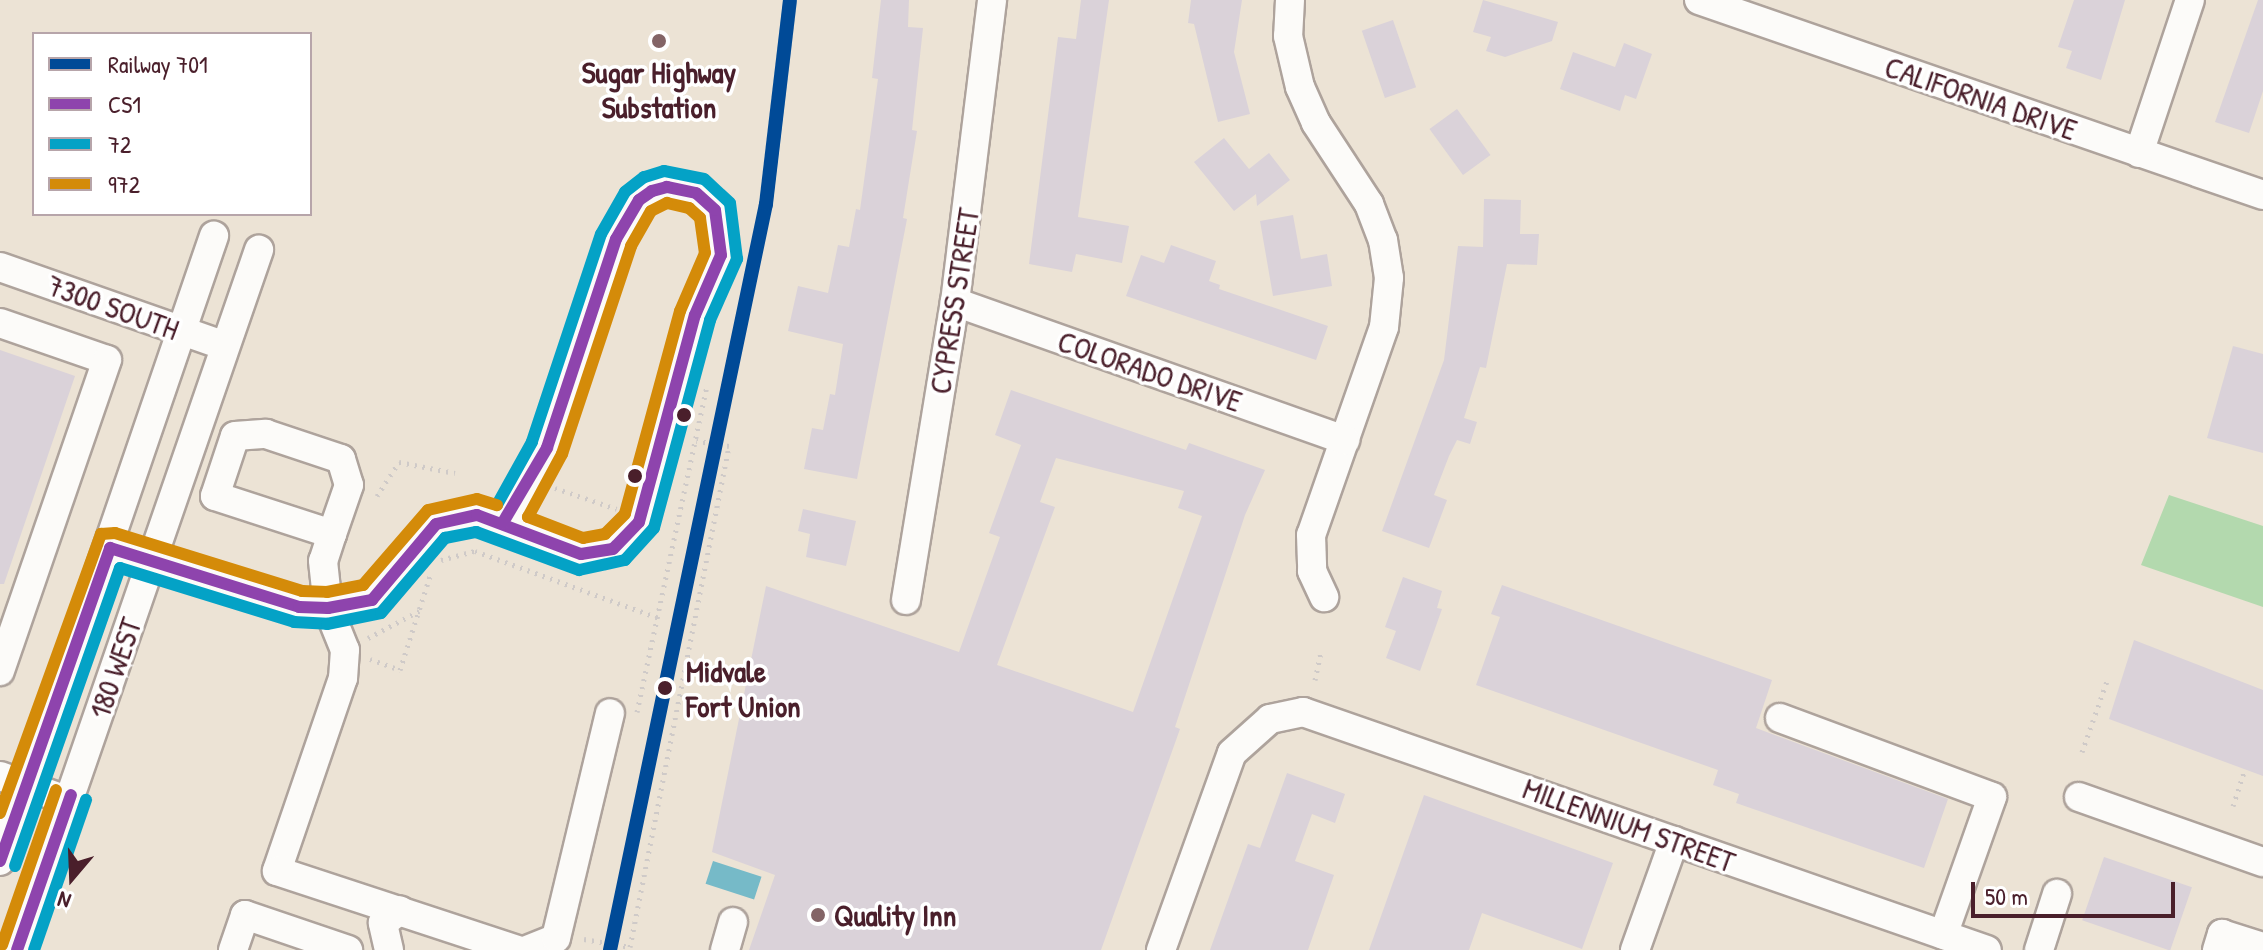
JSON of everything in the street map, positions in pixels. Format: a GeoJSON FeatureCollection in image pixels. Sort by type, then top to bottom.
{"type":"FeatureCollection","features":[{"type":"Feature","properties":{"kind":"street","name":"CYPRESS STREET"},"geometry":{"type":"LineString","coordinates":[[906,600],[955,302],[992,0]]}},
{"type":"Feature","properties":{"kind":"street"},"geometry":{"type":"LineString","coordinates":[[1290,0],[1288,36],[1300,87],[1316,123],[1369,204],[1383,240],[1389,278],[1384,327],[1311,535],[1312,571],[1324,597]]}},
{"type":"Feature","properties":{"kind":"street","name":"CALIFORNIA DRIVE"},"geometry":{"type":"LineString","coordinates":[[1699,0],[2263,195]]}},
{"type":"Feature","properties":{"kind":"street"},"geometry":{"type":"LineString","coordinates":[[2139,153],[2190,0]]}},
{"type":"Feature","properties":{"kind":"street"},"geometry":{"type":"LineString","coordinates":[[110,548],[299,607],[328,608],[372,600],[436,524],[477,515],[581,554],[613,549],[639,522],[695,315],[721,255],[715,210],[696,193],[667,187],[652,191],[639,200],[616,239],[547,448],[519,503],[502,524]]}},
{"type":"Feature","properties":{"kind":"street","name":"180 WEST"},"geometry":{"type":"LineString","coordinates":[[0,861],[110,548],[214,236]]}},
{"type":"Feature","properties":{"kind":"street","name":"180 WEST"},"geometry":{"type":"LineString","coordinates":[[17,950],[259,250]]}},
{"type":"Feature","properties":{"kind":"street","name":"7300 SOUTH"},"geometry":{"type":"LineString","coordinates":[[0,267],[225,346]]}},
{"type":"Feature","properties":{"kind":"street","name":"COLORADO DRIVE"},"geometry":{"type":"LineString","coordinates":[[955,302],[1345,440]]}},
{"type":"Feature","properties":{"kind":"street"},"geometry":{"type":"LineString","coordinates":[[0,323],[107,360],[0,671]]}},
{"type":"Feature","properties":{"kind":"street"},"geometry":{"type":"LineString","coordinates":[[332,534],[215,496],[235,436],[266,434],[341,459],[349,485],[323,561],[328,608],[345,650],[343,678],[277,871],[400,910],[485,943],[517,950]]}},
{"type":"Feature","properties":{"kind":"street","name":"MILLENNIUM STREET"},"geometry":{"type":"LineString","coordinates":[[1161,950],[1232,753],[1270,719],[1295,712],[1324,715],[1987,950]]}},
{"type":"Feature","properties":{"kind":"street"},"geometry":{"type":"LineString","coordinates":[[527,950],[556,938],[622,718]]}},
{"type":"Feature","properties":{"kind":"street"},"geometry":{"type":"LineString","coordinates":[[1780,718],[1992,797],[1943,935]]}},
{"type":"Feature","properties":{"kind":"street"},"geometry":{"type":"LineString","coordinates":[[0,776],[69,801]]}},
{"type":"Feature","properties":{"kind":"street"},"geometry":{"type":"LineString","coordinates":[[2079,797],[2263,862]]}},
{"type":"Feature","properties":{"kind":"street"},"geometry":{"type":"LineString","coordinates":[[1635,950],[1674,841]]}},
{"type":"Feature","properties":{"kind":"street"},"geometry":{"type":"LineString","coordinates":[[2039,950],[2057,894]]}},
{"type":"Feature","properties":{"kind":"street"},"geometry":{"type":"LineString","coordinates":[[389,950],[383,923],[400,910]]}},
{"type":"Feature","properties":{"kind":"street"},"geometry":{"type":"LineString","coordinates":[[233,950],[245,915],[348,950]]}},
{"type":"Feature","properties":{"kind":"street"},"geometry":{"type":"LineString","coordinates":[[725,950],[733,922]]}},
{"type":"Feature","properties":{"kind":"street"},"geometry":{"type":"LineString","coordinates":[[2217,950],[2222,934],[2263,947]]}},
{"type":"Feature","properties":{"kind":"path"},"geometry":{"type":"LineString","coordinates":[[622,718],[659,618],[708,379]]}},
{"type":"Feature","properties":{"kind":"path"},"geometry":{"type":"LineString","coordinates":[[577,950],[586,935],[630,947],[729,446],[696,441]]}},
{"type":"Feature","properties":{"kind":"path"},"geometry":{"type":"LineString","coordinates":[[375,500],[399,462],[455,473]]}},
{"type":"Feature","properties":{"kind":"path"},"geometry":{"type":"LineString","coordinates":[[554,488],[624,512]]}},
{"type":"Feature","properties":{"kind":"path"},"geometry":{"type":"LineString","coordinates":[[419,611],[368,638],[368,659],[400,670],[435,562],[475,551],[659,618]]}},
{"type":"Feature","properties":{"kind":"path"},"geometry":{"type":"LineString","coordinates":[[1315,680],[1321,651]]}},
{"type":"Feature","properties":{"kind":"path"},"geometry":{"type":"LineString","coordinates":[[2082,752],[2107,681]]}},
{"type":"Feature","properties":{"kind":"path"},"geometry":{"type":"LineString","coordinates":[[2233,806],[2245,769]]}},
{"type":"Feature","properties":{"kind":"green space"},"geometry":{"type":"Polygon","coordinates":[[[2169,495],[2263,526],[2263,607],[2141,565],[2169,495]]]}},
{"type":"Feature","properties":{"kind":"water"},"geometry":{"type":"Polygon","coordinates":[[[713,861],[762,877],[754,900],[706,884],[713,861]]]}},
{"type":"Feature","properties":{"kind":"building"},"geometry":{"type":"Polygon","coordinates":[[[881,0],[909,0],[908,27],[923,28],[912,130],[917,131],[903,218],[907,219],[857,479],[804,469],[812,428],[823,430],[830,394],[835,395],[843,344],[788,331],[798,286],[828,293],[838,245],[849,247],[856,209],[860,210],[878,79],[872,78],[881,0]]]}},
{"type":"Feature","properties":{"kind":"building"},"geometry":{"type":"Polygon","coordinates":[[[1081,0],[1109,0],[1078,217],[1129,226],[1122,263],[1076,254],[1072,272],[1029,264],[1058,37],[1076,39],[1081,0]]]}},
{"type":"Feature","properties":{"kind":"building"},"geometry":{"type":"Polygon","coordinates":[[[1191,0],[1242,0],[1234,52],[1250,114],[1218,122],[1194,24],[1188,23],[1191,0]]]}},
{"type":"Feature","properties":{"kind":"building"},"geometry":{"type":"Polygon","coordinates":[[[1483,0],[1558,22],[1552,41],[1505,57],[1486,51],[1491,37],[1473,32],[1483,0]]]}},
{"type":"Feature","properties":{"kind":"building"},"geometry":{"type":"Polygon","coordinates":[[[2074,0],[2125,0],[2101,80],[2066,68],[2072,51],[2058,47],[2074,0]]]}},
{"type":"Feature","properties":{"kind":"building"},"geometry":{"type":"Polygon","coordinates":[[[2258,0],[2263,0],[2263,91],[2249,133],[2215,122],[2258,0]]]}},
{"type":"Feature","properties":{"kind":"building"},"geometry":{"type":"Polygon","coordinates":[[[1393,20],[1416,87],[1385,98],[1362,31],[1393,20]]]}},
{"type":"Feature","properties":{"kind":"building"},"geometry":{"type":"Polygon","coordinates":[[[1624,43],[1652,54],[1636,99],[1625,95],[1620,111],[1560,89],[1573,52],[1615,67],[1624,43]]]}},
{"type":"Feature","properties":{"kind":"building"},"geometry":{"type":"Polygon","coordinates":[[[1457,109],[1491,155],[1463,175],[1429,129],[1457,109]]]}},
{"type":"Feature","properties":{"kind":"building"},"geometry":{"type":"Polygon","coordinates":[[[1224,138],[1249,169],[1269,153],[1290,180],[1257,206],[1256,194],[1234,211],[1194,162],[1224,138]]]}},
{"type":"Feature","properties":{"kind":"building"},"geometry":{"type":"Polygon","coordinates":[[[1484,199],[1521,200],[1520,234],[1539,234],[1537,265],[1507,264],[1486,368],[1480,367],[1464,418],[1477,422],[1470,444],[1457,440],[1434,495],[1447,500],[1429,548],[1382,531],[1444,360],[1458,246],[1483,247],[1484,199]]]}},
{"type":"Feature","properties":{"kind":"building"},"geometry":{"type":"Polygon","coordinates":[[[1293,215],[1301,259],[1327,254],[1332,286],[1273,296],[1260,221],[1293,215]]]}},
{"type":"Feature","properties":{"kind":"building"},"geometry":{"type":"Polygon","coordinates":[[[1171,245],[1216,261],[1209,281],[1220,285],[1219,289],[1328,326],[1316,360],[1126,296],[1141,255],[1164,263],[1171,245]]]}},
{"type":"Feature","properties":{"kind":"building"},"geometry":{"type":"Polygon","coordinates":[[[2233,346],[2263,354],[2263,453],[2207,438],[2233,346]]]}},
{"type":"Feature","properties":{"kind":"building"},"geometry":{"type":"Polygon","coordinates":[[[0,350],[75,376],[4,584],[0,584],[0,350]]]}},
{"type":"Feature","properties":{"kind":"building"},"geometry":{"type":"Polygon","coordinates":[[[1011,390],[1186,450],[1189,443],[1265,470],[1245,515],[1175,727],[1180,729],[1101,950],[749,950],[775,875],[712,852],[766,586],[959,652],[1000,537],[989,533],[1021,445],[995,435],[1011,390]],[[1056,458],[1040,502],[1055,507],[997,665],[1133,712],[1202,516],[1178,508],[1184,491],[1056,458]]]}},
{"type":"Feature","properties":{"kind":"building"},"geometry":{"type":"Polygon","coordinates":[[[803,509],[856,521],[846,566],[806,557],[810,534],[798,531],[803,509]]]}},
{"type":"Feature","properties":{"kind":"building"},"geometry":{"type":"Polygon","coordinates":[[[1403,577],[1442,591],[1437,608],[1442,609],[1420,671],[1386,658],[1396,631],[1385,627],[1403,577]]]}},
{"type":"Feature","properties":{"kind":"building"},"geometry":{"type":"Polygon","coordinates":[[[1502,585],[1772,680],[1756,728],[1948,799],[1924,868],[1736,803],[1739,794],[1713,785],[1718,770],[1476,685],[1500,617],[1491,614],[1502,585]]]}},
{"type":"Feature","properties":{"kind":"building"},"geometry":{"type":"Polygon","coordinates":[[[2134,640],[2263,690],[2263,776],[2109,719],[2134,640]]]}},
{"type":"Feature","properties":{"kind":"building"},"geometry":{"type":"Polygon","coordinates":[[[1287,773],[1345,794],[1335,823],[1312,814],[1295,861],[1334,875],[1308,950],[1210,950],[1248,844],[1260,848],[1287,773]]]}},
{"type":"Feature","properties":{"kind":"building"},"geometry":{"type":"Polygon","coordinates":[[[1424,795],[1613,863],[1582,949],[1482,913],[1469,950],[1369,950],[1424,795]]]}},
{"type":"Feature","properties":{"kind":"building"},"geometry":{"type":"Polygon","coordinates":[[[2104,857],[2192,887],[2170,950],[2082,920],[2104,857]]]}},
{"type":"Feature","properties":{"kind":"rail line","name":"701"},"geometry":{"type":"LineString","coordinates":[[610,950],[766,204],[790,0]]}},
{"type":"Feature","properties":{"kind":"transit line","name":"72"},"geometry":{"type":"LineString","coordinates":[[15,866],[120,568],[294,622],[327,624],[381,613],[445,538],[476,532],[579,570],[625,560],[654,528],[710,320],[737,259],[730,203],[704,179],[664,171],[644,177],[625,192],[601,234],[532,442],[497,505]]}},
{"type":"Feature","properties":{"kind":"transit line","name":"CS1"},"geometry":{"type":"LineString","coordinates":[[0,861],[110,548],[299,607],[328,608],[372,600],[436,524],[477,515],[581,554],[613,549],[639,522],[695,315],[721,255],[715,210],[696,193],[667,187],[652,191],[639,200],[616,239],[547,448],[502,524]]}},
{"type":"Feature","properties":{"kind":"transit line","name":"972"},"geometry":{"type":"LineString","coordinates":[[667,203],[689,208],[700,218],[705,253],[680,311],[625,514],[605,534],[583,538],[528,517],[562,454],[631,246],[651,211],[667,203]]}},
{"type":"Feature","properties":{"kind":"transit line","name":"972"},"geometry":{"type":"LineString","coordinates":[[0,813],[101,534],[115,533],[302,591],[327,592],[363,585],[428,510],[477,499],[497,505]]}},
{"type":"Feature","properties":{"kind":"transit line","name":"972"},"geometry":{"type":"LineString","coordinates":[[2,945],[56,790]]}},
{"type":"Feature","properties":{"kind":"transit line","name":"CS1"},"geometry":{"type":"LineString","coordinates":[[17,950],[71,795]]}},
{"type":"Feature","properties":{"kind":"transit line","name":"72"},"geometry":{"type":"LineString","coordinates":[[34,950],[86,800]]}},
{"type":"Feature","properties":{"kind":"place","name":"Sugar Highway Substation"},"geometry":{"type":"Point","coordinates":[659,41]}},
{"type":"Feature","properties":{"kind":"place","name":"Midvale Fort Union"},"geometry":{"type":"Point","coordinates":[665,688]}},
{"type":"Feature","properties":{"kind":"place","name":"Quality Inn"},"geometry":{"type":"Point","coordinates":[818,915]}}]}
